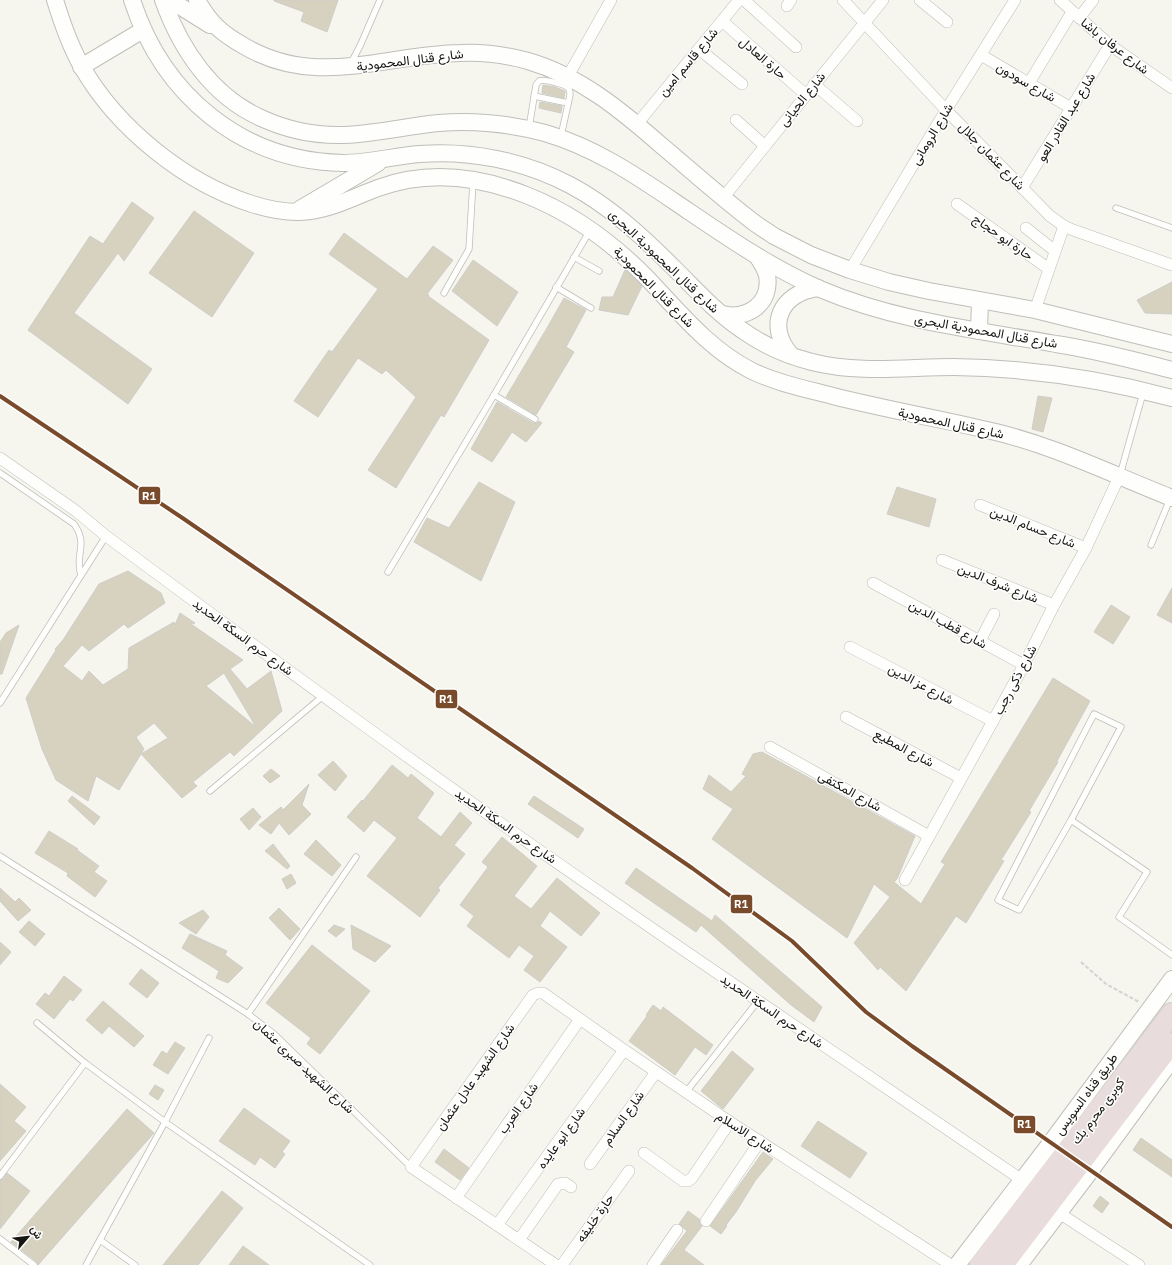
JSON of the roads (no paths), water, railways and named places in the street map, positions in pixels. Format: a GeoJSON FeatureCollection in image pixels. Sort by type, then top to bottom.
{"type":"FeatureCollection","features":[{"type":"Feature","properties":{"kind":"highway","name":"كوبرى محرم بك"},"geometry":{"type":"LineString","coordinates":[[980,1265],[1172,1013]]}},
{"type":"Feature","properties":{"kind":"highway","name":"كوبرى محرم بك"},"geometry":{"type":"LineString","coordinates":[[1002,1265],[1172,1043]]}},
{"type":"Feature","properties":{"kind":"street","name":"شارع قنال المحمودية"},"geometry":{"type":"LineString","coordinates":[[55,0],[64,28],[81,67],[95,88],[116,113],[149,145],[170,162],[204,184],[230,197],[262,207],[293,212],[312,211],[330,207],[381,187],[402,181],[424,178],[446,177],[473,180],[497,185],[536,199],[564,213],[591,230],[631,262],[682,316],[707,339],[734,361],[749,369],[765,376],[814,391],[881,408],[989,430],[1014,437],[1050,449],[1172,498]]}},
{"type":"Feature","properties":{"kind":"street","name":"شارع قنال المحمودية البحرى"},"geometry":{"type":"LineString","coordinates":[[132,0],[143,30],[160,61],[181,89],[210,116],[244,138],[273,151],[310,160],[347,163],[408,155],[437,153],[472,154],[506,161],[548,175],[588,195],[624,222],[722,314],[743,331],[766,345],[791,355],[811,362],[830,366],[858,369],[891,370],[954,368],[1018,370],[1113,384],[1144,390],[1172,398]]}},
{"type":"Feature","properties":{"kind":"street","name":"شارع قنال المحمودية البحرى"},"geometry":{"type":"LineString","coordinates":[[162,0],[178,36],[203,73],[226,96],[240,106],[258,117],[277,125],[303,132],[337,135],[358,134],[440,123],[462,122],[507,125],[529,129],[560,138],[626,169],[757,256],[818,288],[849,300],[882,311],[916,319],[1067,346],[1112,355],[1172,370]]}},
{"type":"Feature","properties":{"kind":"street"},"geometry":{"type":"LineString","coordinates":[[170,0],[221,32]]}},
{"type":"Feature","properties":{"kind":"street","name":"شارع قنال المحمودية"},"geometry":{"type":"LineString","coordinates":[[197,0],[203,11],[221,32],[250,50],[282,62],[315,68],[349,67],[438,54],[483,53],[527,60],[548,67],[570,82],[596,93],[637,124],[723,198],[756,224],[774,236],[811,255],[850,270],[890,282],[980,301],[1035,310],[1172,344]]}},
{"type":"Feature","properties":{"kind":"street"},"geometry":{"type":"LineString","coordinates":[[570,82],[611,0]]}},
{"type":"Feature","properties":{"kind":"street","name":"شارع قاسم امين"},"geometry":{"type":"LineString","coordinates":[[637,124],[739,0]]}},
{"type":"Feature","properties":{"kind":"street"},"geometry":{"type":"LineString","coordinates":[[744,0],[796,47]]}},
{"type":"Feature","properties":{"kind":"street","name":"شارع عثمان جلال"},"geometry":{"type":"LineString","coordinates":[[843,0],[946,110],[1050,216],[1064,226],[1172,265]]}},
{"type":"Feature","properties":{"kind":"street","name":"شارع الحيانى"},"geometry":{"type":"LineString","coordinates":[[723,198],[805,94],[883,0]]}},
{"type":"Feature","properties":{"kind":"street"},"geometry":{"type":"LineString","coordinates":[[920,0],[947,22]]}},
{"type":"Feature","properties":{"kind":"street","name":"شارع الرومانى"},"geometry":{"type":"LineString","coordinates":[[850,270],[946,110],[1015,0]]}},
{"type":"Feature","properties":{"kind":"street","name":"شارع عرفان باشا"},"geometry":{"type":"LineString","coordinates":[[1060,0],[1110,45],[1172,88]]}},
{"type":"Feature","properties":{"kind":"street"},"geometry":{"type":"LineString","coordinates":[[1029,84],[1076,15],[1093,0]]}},
{"type":"Feature","properties":{"kind":"street","name":"حارة العادل"},"geometry":{"type":"LineString","coordinates":[[722,21],[805,94]]}},
{"type":"Feature","properties":{"kind":"street"},"geometry":{"type":"LineString","coordinates":[[81,67],[143,30]]}},
{"type":"Feature","properties":{"kind":"street","name":"شارع عبد القادر العو"},"geometry":{"type":"LineString","coordinates":[[1022,188],[1110,45]]}},
{"type":"Feature","properties":{"kind":"street"},"geometry":{"type":"LineString","coordinates":[[699,49],[742,84]]}},
{"type":"Feature","properties":{"kind":"street","name":"شارع سودون"},"geometry":{"type":"LineString","coordinates":[[981,55],[1071,108]]}},
{"type":"Feature","properties":{"kind":"street"},"geometry":{"type":"LineString","coordinates":[[814,84],[857,121]]}},
{"type":"Feature","properties":{"kind":"street"},"geometry":{"type":"LineString","coordinates":[[736,120],[765,146]]}},
{"type":"Feature","properties":{"kind":"street"},"geometry":{"type":"LineString","coordinates":[[293,212],[384,159]]}},
{"type":"Feature","properties":{"kind":"street","name":"حارة ابو حجاج"},"geometry":{"type":"LineString","coordinates":[[957,204],[1049,269]]}},
{"type":"Feature","properties":{"kind":"street"},"geometry":{"type":"LineString","coordinates":[[1035,310],[1064,226]]}},
{"type":"Feature","properties":{"kind":"street"},"geometry":{"type":"LineString","coordinates":[[1026,228],[1055,251]]}},
{"type":"Feature","properties":{"kind":"street"},"geometry":{"type":"LineString","coordinates":[[722,314],[732,316],[742,315],[752,311],[760,304],[765,295],[767,274],[763,264],[757,256]]}},
{"type":"Feature","properties":{"kind":"street"},"geometry":{"type":"LineString","coordinates":[[791,355],[785,348],[779,331],[781,313],[788,301],[799,292],[818,288]]}},
{"type":"Feature","properties":{"kind":"street"},"geometry":{"type":"LineString","coordinates":[[979,331],[980,301]]}},
{"type":"Feature","properties":{"kind":"street","name":"شارع حرم السكة الحديد"},"geometry":{"type":"LineString","coordinates":[[0,458],[76,511],[106,536],[323,696],[601,894],[1022,1180]]}},
{"type":"Feature","properties":{"kind":"street","name":"شارع ذكى رجب"},"geometry":{"type":"LineString","coordinates":[[905,880],[1024,665],[1054,605],[1086,548],[1119,477]]}},
{"type":"Feature","properties":{"kind":"street","name":"شارع حسام الدين"},"geometry":{"type":"LineString","coordinates":[[980,505],[1086,548]]}},
{"type":"Feature","properties":{"kind":"street","name":"شارع شرف الدين"},"geometry":{"type":"LineString","coordinates":[[942,560],[1054,605]]}},
{"type":"Feature","properties":{"kind":"street","name":"شارع قطب الدين"},"geometry":{"type":"LineString","coordinates":[[873,583],[1024,665]]}},
{"type":"Feature","properties":{"kind":"street"},"geometry":{"type":"LineString","coordinates":[[980,641],[994,614]]}},
{"type":"Feature","properties":{"kind":"street","name":"شارع عز الدين"},"geometry":{"type":"LineString","coordinates":[[850,646],[993,721]]}},
{"type":"Feature","properties":{"kind":"street","name":"شارع المطيع"},"geometry":{"type":"LineString","coordinates":[[846,717],[961,778]]}},
{"type":"Feature","properties":{"kind":"street","name":"شارع المكتفى"},"geometry":{"type":"LineString","coordinates":[[770,747],[930,836]]}},
{"type":"Feature","properties":{"kind":"street","name":"طريق قناه السويس"},"geometry":{"type":"LineString","coordinates":[[957,1265],[1172,979]]}},
{"type":"Feature","properties":{"kind":"street","name":"شارع الاسلام"},"geometry":{"type":"LineString","coordinates":[[543,993],[730,1122],[951,1265]]}},
{"type":"Feature","properties":{"kind":"street","name":"شارع الشهيد عادل عثمان"},"geometry":{"type":"LineString","coordinates":[[411,1167],[533,995],[543,993]]}},
{"type":"Feature","properties":{"kind":"street","name":"شارع العرب"},"geometry":{"type":"LineString","coordinates":[[456,1198],[580,1019]]}},
{"type":"Feature","properties":{"kind":"street","name":"شارع ابو عايده"},"geometry":{"type":"LineString","coordinates":[[497,1225],[624,1050]]}},
{"type":"Feature","properties":{"kind":"street"},"geometry":{"type":"LineString","coordinates":[[1019,1265],[1059,1213],[1172,1058]]}},
{"type":"Feature","properties":{"kind":"street","name":"شارع السلام"},"geometry":{"type":"LineString","coordinates":[[590,1164],[656,1072]]}},
{"type":"Feature","properties":{"kind":"street"},"geometry":{"type":"LineString","coordinates":[[644,1153],[683,1181],[688,1181],[692,1178],[730,1122]]}},
{"type":"Feature","properties":{"kind":"street"},"geometry":{"type":"LineString","coordinates":[[706,1221],[760,1141]]}},
{"type":"Feature","properties":{"kind":"street","name":"شارع الشهيد صبرى عثمان"},"geometry":{"type":"LineString","coordinates":[[411,1167],[556,1265]]}},
{"type":"Feature","properties":{"kind":"street","name":"حارة خليفه"},"geometry":{"type":"LineString","coordinates":[[562,1265],[629,1171]]}},
{"type":"Feature","properties":{"kind":"street"},"geometry":{"type":"LineString","coordinates":[[519,1240],[558,1184],[565,1183],[571,1187]]}},
{"type":"Feature","properties":{"kind":"street"},"geometry":{"type":"LineString","coordinates":[[1059,1213],[1139,1265]]}},
{"type":"Feature","properties":{"kind":"street"},"geometry":{"type":"LineString","coordinates":[[653,1265],[677,1230]]}},
{"type":"Feature","properties":{"kind":"lane"},"geometry":{"type":"LineString","coordinates":[[349,67],[380,0]]}},
{"type":"Feature","properties":{"kind":"lane"},"geometry":{"type":"LineString","coordinates":[[529,129],[537,83],[541,80],[566,86],[570,82]]}},
{"type":"Feature","properties":{"kind":"lane"},"geometry":{"type":"LineString","coordinates":[[560,138],[570,95],[570,82]]}},
{"type":"Feature","properties":{"kind":"lane"},"geometry":{"type":"LineString","coordinates":[[534,96],[568,103]]}},
{"type":"Feature","properties":{"kind":"lane"},"geometry":{"type":"LineString","coordinates":[[444,292],[469,249],[473,180]]}},
{"type":"Feature","properties":{"kind":"lane"},"geometry":{"type":"LineString","coordinates":[[1116,208],[1172,228]]}},
{"type":"Feature","properties":{"kind":"lane"},"geometry":{"type":"LineString","coordinates":[[388,572],[591,230]]}},
{"type":"Feature","properties":{"kind":"lane"},"geometry":{"type":"LineString","coordinates":[[574,257],[600,271]]}},
{"type":"Feature","properties":{"kind":"lane"},"geometry":{"type":"LineString","coordinates":[[556,287],[591,308]]}},
{"type":"Feature","properties":{"kind":"lane"},"geometry":{"type":"LineString","coordinates":[[1119,477],[1144,390]]}},
{"type":"Feature","properties":{"kind":"lane"},"geometry":{"type":"LineString","coordinates":[[494,395],[535,419]]}},
{"type":"Feature","properties":{"kind":"lane"},"geometry":{"type":"LineString","coordinates":[[0,473],[74,524],[79,531],[82,540],[78,562],[80,575]]}},
{"type":"Feature","properties":{"kind":"lane"},"geometry":{"type":"LineString","coordinates":[[1151,545],[1172,498]]}},
{"type":"Feature","properties":{"kind":"lane"},"geometry":{"type":"LineString","coordinates":[[0,703],[106,536]]}},
{"type":"Feature","properties":{"kind":"lane"},"geometry":{"type":"LineString","coordinates":[[210,791],[323,696]]}},
{"type":"Feature","properties":{"kind":"lane"},"geometry":{"type":"LineString","coordinates":[[1094,714],[1121,727],[1071,820],[1019,910],[998,900],[1094,714]]}},
{"type":"Feature","properties":{"kind":"lane"},"geometry":{"type":"LineString","coordinates":[[1071,820],[1147,872],[1119,917],[1172,955]]}},
{"type":"Feature","properties":{"kind":"lane","name":"شارع الشهيد صبرى عثمان"},"geometry":{"type":"LineString","coordinates":[[0,856],[248,1014],[274,1034],[411,1167]]}},
{"type":"Feature","properties":{"kind":"lane"},"geometry":{"type":"LineString","coordinates":[[248,1014],[356,857]]}},
{"type":"Feature","properties":{"kind":"lane"},"geometry":{"type":"LineString","coordinates":[[686,1092],[758,1001]]}},
{"type":"Feature","properties":{"kind":"lane"},"geometry":{"type":"LineString","coordinates":[[36,1023],[86,1063],[165,1122],[370,1265]]}},
{"type":"Feature","properties":{"kind":"lane"},"geometry":{"type":"LineString","coordinates":[[86,1265],[165,1122],[209,1038]]}},
{"type":"Feature","properties":{"kind":"lane"},"geometry":{"type":"LineString","coordinates":[[0,1176],[86,1063]]}},
{"type":"Feature","properties":{"kind":"lane"},"geometry":{"type":"LineString","coordinates":[[0,1239],[34,1265]]}},
{"type":"Feature","properties":{"kind":"lane"},"geometry":{"type":"LineString","coordinates":[[100,1240],[135,1265]]}}]}
